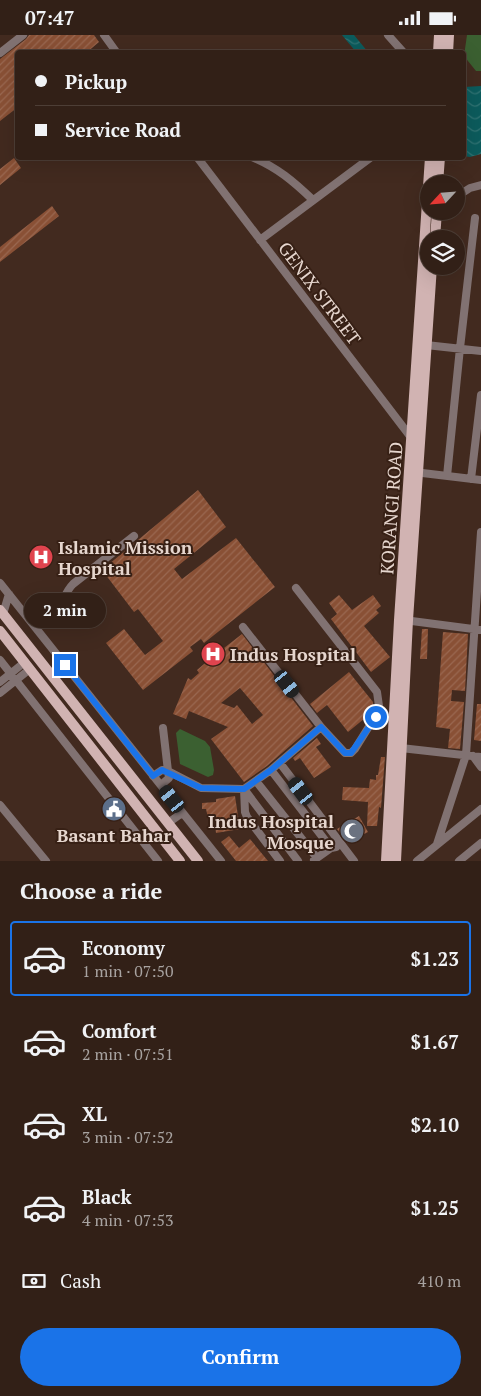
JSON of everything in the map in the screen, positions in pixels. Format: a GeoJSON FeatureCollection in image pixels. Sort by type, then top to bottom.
{"type":"FeatureCollection","features":[{"type":"Feature","properties":{"kind":"main road"},"geometry":{"type":"LineString","coordinates":[[438,50],[439,35]]}},
{"type":"Feature","properties":{"kind":"main road"},"geometry":{"type":"LineString","coordinates":[[448,50],[449,35]]}},
{"type":"Feature","properties":{"kind":"main road","name":"KORANGI ROAD"},"geometry":{"type":"LineString","coordinates":[[416,443],[431,223],[430,160]]}},
{"type":"Feature","properties":{"kind":"main road"},"geometry":{"type":"LineString","coordinates":[[439,175],[440,160]]}},
{"type":"Feature","properties":{"kind":"main road","name":"KORANGI ROAD"},"geometry":{"type":"LineString","coordinates":[[432,220],[431,223],[433,230]]}},
{"type":"Feature","properties":{"kind":"main road","name":"KORANGI ROAD"},"geometry":{"type":"LineString","coordinates":[[394,825],[413,472],[431,275]]}},
{"type":"Feature","properties":{"kind":"main road"},"geometry":{"type":"LineString","coordinates":[[2,612],[198,861]]}},
{"type":"Feature","properties":{"kind":"main road","name":"KORANGI ROAD"},"geometry":{"type":"LineString","coordinates":[[390,860],[401,749],[404,620]]}},
{"type":"Feature","properties":{"kind":"main road"},"geometry":{"type":"LineString","coordinates":[[0,631],[180,861]]}},
{"type":"Feature","properties":{"kind":"main road"},"geometry":{"type":"LineString","coordinates":[[390,860],[394,825]]}},
{"type":"Feature","properties":{"kind":"street"},"geometry":{"type":"LineString","coordinates":[[0,53],[23,35]]}},
{"type":"Feature","properties":{"kind":"street"},"geometry":{"type":"LineString","coordinates":[[104,35],[115,50]]}},
{"type":"Feature","properties":{"kind":"street"},"geometry":{"type":"LineString","coordinates":[[388,35],[401,50]]}},
{"type":"Feature","properties":{"kind":"street","name":"GENIX STREET"},"geometry":{"type":"LineString","coordinates":[[203,160],[260,240],[416,443]]}},
{"type":"Feature","properties":{"kind":"street"},"geometry":{"type":"LineString","coordinates":[[259,160],[270,165],[293,181],[313,201]]}},
{"type":"Feature","properties":{"kind":"street"},"geometry":{"type":"LineString","coordinates":[[260,240],[367,160]]}},
{"type":"Feature","properties":{"kind":"street"},"geometry":{"type":"LineString","coordinates":[[465,191],[481,185]]}},
{"type":"Feature","properties":{"kind":"street"},"geometry":{"type":"LineString","coordinates":[[447,476],[475,218]]}},
{"type":"Feature","properties":{"kind":"street"},"geometry":{"type":"LineString","coordinates":[[426,345],[481,351]]}},
{"type":"Feature","properties":{"kind":"street"},"geometry":{"type":"LineString","coordinates":[[471,479],[481,395]]}},
{"type":"Feature","properties":{"kind":"street"},"geometry":{"type":"LineString","coordinates":[[413,472],[481,480]]}},
{"type":"Feature","properties":{"kind":"street"},"geometry":{"type":"LineString","coordinates":[[437,844],[473,756],[481,533]]}},
{"type":"Feature","properties":{"kind":"street"},"geometry":{"type":"LineString","coordinates":[[35,627],[59,609],[65,594],[73,585],[134,536]]}},
{"type":"Feature","properties":{"kind":"street"},"geometry":{"type":"LineString","coordinates":[[0,583],[221,861]]}},
{"type":"Feature","properties":{"kind":"street"},"geometry":{"type":"LineString","coordinates":[[243,627],[321,727],[345,753],[351,753],[376,717],[380,706],[376,689],[296,587]]}},
{"type":"Feature","properties":{"kind":"street"},"geometry":{"type":"LineString","coordinates":[[2,612],[9,594]]}},
{"type":"Feature","properties":{"kind":"street"},"geometry":{"type":"LineString","coordinates":[[404,620],[478,630]]}},
{"type":"Feature","properties":{"kind":"street"},"geometry":{"type":"LineString","coordinates":[[0,660],[158,861]]}},
{"type":"Feature","properties":{"kind":"street"},"geometry":{"type":"LineString","coordinates":[[0,682],[10,673],[27,666]]}},
{"type":"Feature","properties":{"kind":"street"},"geometry":{"type":"LineString","coordinates":[[0,693],[16,680],[27,666]]}},
{"type":"Feature","properties":{"kind":"street"},"geometry":{"type":"LineString","coordinates":[[153,776],[162,770],[168,771],[201,788],[244,789],[280,763],[321,727]]}},
{"type":"Feature","properties":{"kind":"street"},"geometry":{"type":"LineString","coordinates":[[161,785],[169,779],[164,728]]}},
{"type":"Feature","properties":{"kind":"street"},"geometry":{"type":"LineString","coordinates":[[117,759],[131,747]]}},
{"type":"Feature","properties":{"kind":"street"},"geometry":{"type":"LineString","coordinates":[[401,749],[473,756],[481,767]]}},
{"type":"Feature","properties":{"kind":"street"},"geometry":{"type":"LineString","coordinates":[[280,763],[354,861]]}},
{"type":"Feature","properties":{"kind":"street"},"geometry":{"type":"LineString","coordinates":[[271,770],[331,848]]}},
{"type":"Feature","properties":{"kind":"street"},"geometry":{"type":"LineString","coordinates":[[256,781],[315,860],[331,848],[343,846]]}},
{"type":"Feature","properties":{"kind":"street"},"geometry":{"type":"LineString","coordinates":[[244,789],[247,817],[280,861]]}},
{"type":"Feature","properties":{"kind":"street"},"geometry":{"type":"LineString","coordinates":[[244,789],[298,861]]}},
{"type":"Feature","properties":{"kind":"street"},"geometry":{"type":"LineString","coordinates":[[2,810],[46,861]]}},
{"type":"Feature","properties":{"kind":"street"},"geometry":{"type":"LineString","coordinates":[[417,861],[480,812]]}},
{"type":"Feature","properties":{"kind":"street"},"geometry":{"type":"LineString","coordinates":[[168,823],[182,813]]}},
{"type":"Feature","properties":{"kind":"street"},"geometry":{"type":"LineString","coordinates":[[459,861],[481,843]]}},
{"type":"Feature","properties":{"kind":"green space"},"geometry":{"type":"Polygon","coordinates":[[[467,35],[481,35],[481,71],[476,71],[466,58],[465,50],[467,35]]]}},
{"type":"Feature","properties":{"kind":"green space"},"geometry":{"type":"Polygon","coordinates":[[[180,729],[205,741],[210,747],[214,770],[213,775],[208,777],[180,764],[176,733],[180,729]]]}},
{"type":"Feature","properties":{"kind":"water"},"geometry":{"type":"Polygon","coordinates":[[[342,35],[354,35],[366,50],[354,50],[342,35]]]}},
{"type":"Feature","properties":{"kind":"water"},"geometry":{"type":"Polygon","coordinates":[[[481,86],[481,154],[470,157],[466,156],[466,87],[481,86]]]}},
{"type":"Feature","properties":{"kind":"building"},"geometry":{"type":"Polygon","coordinates":[[[29,35],[94,35],[99,42],[90,50],[15,50],[15,109],[0,121],[0,59],[29,35]]]}},
{"type":"Feature","properties":{"kind":"building"},"geometry":{"type":"Polygon","coordinates":[[[14,158],[21,168],[0,185],[0,169],[14,158]]]}},
{"type":"Feature","properties":{"kind":"building"},"geometry":{"type":"Polygon","coordinates":[[[52,206],[59,216],[0,262],[0,247],[52,206]]]}},
{"type":"Feature","properties":{"kind":"building"},"geometry":{"type":"Polygon","coordinates":[[[198,490],[226,527],[174,569],[182,579],[236,538],[275,587],[204,643],[201,639],[190,647],[193,651],[143,690],[106,643],[124,629],[145,655],[163,641],[138,609],[134,612],[102,570],[198,490]]]}},
{"type":"Feature","properties":{"kind":"building"},"geometry":{"type":"Polygon","coordinates":[[[339,595],[352,610],[373,595],[381,606],[376,610],[379,613],[364,626],[390,657],[371,672],[331,619],[337,614],[329,603],[339,595]]]}},
{"type":"Feature","properties":{"kind":"building"},"geometry":{"type":"Polygon","coordinates":[[[422,629],[428,629],[427,659],[420,659],[422,629]]]}},
{"type":"Feature","properties":{"kind":"building"},"geometry":{"type":"Polygon","coordinates":[[[443,632],[468,634],[465,691],[452,690],[451,701],[464,702],[460,749],[448,748],[450,729],[436,727],[443,632]]]}},
{"type":"Feature","properties":{"kind":"building"},"geometry":{"type":"Polygon","coordinates":[[[242,634],[313,726],[267,766],[244,782],[211,739],[228,727],[189,711],[186,719],[173,714],[188,678],[191,680],[199,673],[197,670],[216,651],[222,646],[224,648],[242,634]],[[240,688],[221,703],[234,708],[237,705],[252,724],[263,715],[240,688]]]}},
{"type":"Feature","properties":{"kind":"building"},"geometry":{"type":"Polygon","coordinates":[[[349,672],[373,702],[373,706],[370,714],[348,732],[327,705],[317,713],[310,704],[349,672]]]}},
{"type":"Feature","properties":{"kind":"building"},"geometry":{"type":"Polygon","coordinates":[[[477,704],[481,704],[481,741],[474,740],[477,704]]]}},
{"type":"Feature","properties":{"kind":"building"},"geometry":{"type":"Polygon","coordinates":[[[317,738],[321,744],[316,747],[331,767],[314,778],[300,758],[295,761],[293,758],[317,738]]]}},
{"type":"Feature","properties":{"kind":"building"},"geometry":{"type":"Polygon","coordinates":[[[381,757],[385,757],[381,808],[379,807],[377,826],[367,826],[368,802],[342,800],[343,787],[369,788],[370,779],[376,780],[376,775],[378,775],[381,757]]]}},
{"type":"Feature","properties":{"kind":"building"},"geometry":{"type":"Polygon","coordinates":[[[235,796],[240,829],[216,833],[214,817],[208,818],[206,809],[202,809],[202,803],[216,802],[216,799],[235,796]]]}},
{"type":"Feature","properties":{"kind":"building","name":"Indus Hospital Mosque"},"geometry":{"type":"Polygon","coordinates":[[[359,816],[368,832],[348,843],[337,829],[359,816]]]}},
{"type":"Feature","properties":{"kind":"building"},"geometry":{"type":"Polygon","coordinates":[[[229,836],[239,848],[250,839],[268,861],[236,861],[221,842],[229,836]]]}},
{"type":"Feature","properties":{"kind":"place","name":"Islamic Mission Hospital"},"geometry":{"type":"Point","coordinates":[41,557]}},
{"type":"Feature","properties":{"kind":"place","name":"Indus Hospital"},"geometry":{"type":"Point","coordinates":[213,654]}},
{"type":"Feature","properties":{"kind":"place","name":"Basant Bahar"},"geometry":{"type":"Point","coordinates":[114,809]}},
{"type":"Feature","properties":{"kind":"place","name":"Indus Hospital Mosque"},"geometry":{"type":"Point","coordinates":[352,831]}},
{"type":"Feature","properties":{"kind":"route"},"geometry":{"type":"LineString","coordinates":[[65,665],[153,776],[162,770],[168,771],[201,788],[244,789],[271,770],[321,727],[345,753],[351,753],[376,717]]}}]}
